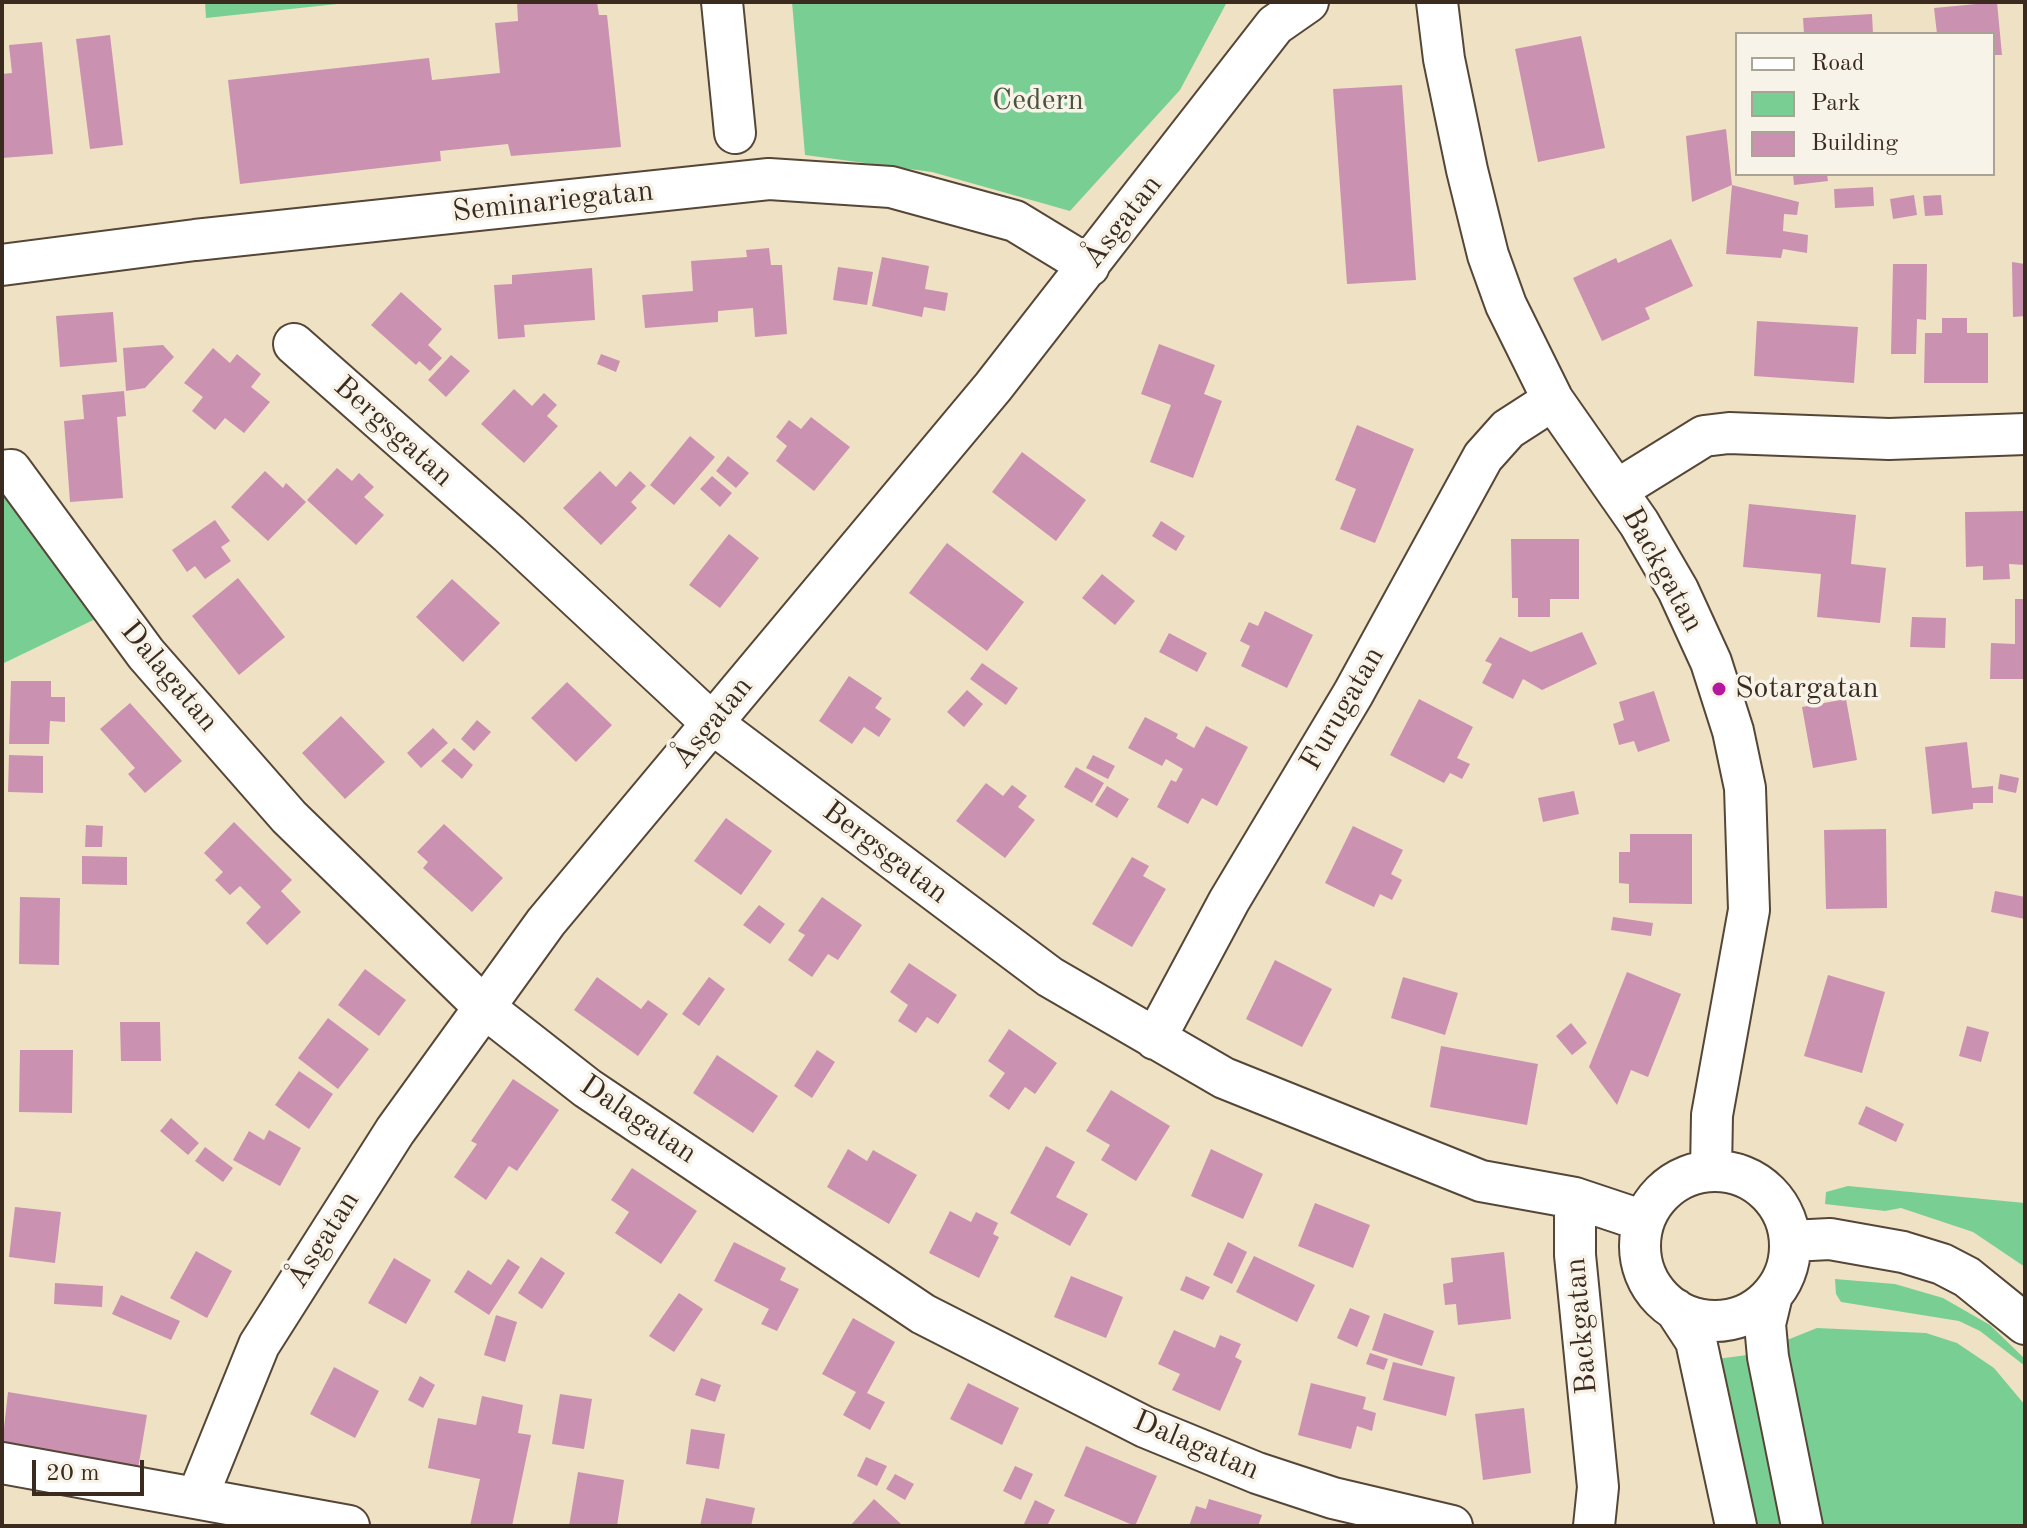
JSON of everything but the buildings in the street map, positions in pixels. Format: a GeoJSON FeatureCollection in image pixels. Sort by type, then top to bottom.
{"type":"FeatureCollection","features":[{"type":"Feature","properties":{"kind":"street"},"geometry":{"type":"LineString","coordinates":[[722,2],[735,133]]}},
{"type":"Feature","properties":{"kind":"street","name":"Åsgatan"},"geometry":{"type":"LineString","coordinates":[[197,1498],[259,1345],[386,1143],[546,922],[993,387],[1275,25],[1308,2]]}},
{"type":"Feature","properties":{"kind":"street","name":"Backgatan"},"geometry":{"type":"LineString","coordinates":[[1437,2],[1444,59],[1488,255],[1518,333],[1553,400],[1617,490],[1678,590],[1711,662],[1733,731],[1745,788],[1749,910],[1712,1115],[1711,1171]]}},
{"type":"Feature","properties":{"kind":"street","name":"Seminariegatan"},"geometry":{"type":"LineString","coordinates":[[2,265],[195,240],[769,179],[891,187],[1015,221],[1089,266]]}},
{"type":"Feature","properties":{"kind":"street","name":"Bergsgatan"},"geometry":{"type":"LineString","coordinates":[[294,344],[509,534],[713,724],[1050,977],[1224,1078],[1481,1181],[1575,1198]]}},
{"type":"Feature","properties":{"kind":"street","name":"Furugatan"},"geometry":{"type":"LineString","coordinates":[[1155,1039],[1229,901],[1353,694],[1483,457],[1508,429],[1553,400]]}},
{"type":"Feature","properties":{"kind":"street"},"geometry":{"type":"LineString","coordinates":[[1617,490],[1704,436],[1729,433],[1889,439],[2025,434]]}},
{"type":"Feature","properties":{"kind":"street","name":"Dalagatan"},"geometry":{"type":"LineString","coordinates":[[2,471],[11,470],[146,654],[289,817],[485,1008],[587,1088],[923,1314],[1145,1427],[1257,1473],[1385,1512],[1452,1526]]}},
{"type":"Feature","properties":{"kind":"street"},"geometry":{"type":"LineString","coordinates":[[1736,1526],[1696,1341],[1643,1270],[1639,1251],[1644,1221],[1664,1191],[1687,1177],[1711,1171],[1733,1174],[1765,1190],[1784,1216],[1791,1241],[1789,1265],[1771,1299],[1765,1324],[1768,1357],[1802,1526]]}},
{"type":"Feature","properties":{"kind":"street"},"geometry":{"type":"LineString","coordinates":[[1575,1198],[1644,1221]]}},
{"type":"Feature","properties":{"kind":"street","name":"Backgatan"},"geometry":{"type":"LineString","coordinates":[[1575,1198],[1575,1255],[1598,1487],[1594,1526]]}},
{"type":"Feature","properties":{"kind":"street"},"geometry":{"type":"LineString","coordinates":[[1791,1241],[1830,1239],[1942,1264],[1967,1277],[2025,1324]]}},
{"type":"Feature","properties":{"kind":"street"},"geometry":{"type":"LineString","coordinates":[[1675,1309],[1706,1321],[1725,1321],[1746,1314],[1771,1299]]}},
{"type":"Feature","properties":{"kind":"street"},"geometry":{"type":"LineString","coordinates":[[2,1463],[349,1526]]}},
{"type":"Feature","properties":{"kind":"green space"},"geometry":{"type":"Polygon","coordinates":[[[205,2],[356,2],[206,18],[205,2]]]}},
{"type":"Feature","properties":{"kind":"green space","name":"Cedern"},"geometry":{"type":"Polygon","coordinates":[[[792,2],[1227,2],[1180,90],[1070,211],[932,172],[805,155],[792,2]]]}},
{"type":"Feature","properties":{"kind":"green space"},"geometry":{"type":"Polygon","coordinates":[[[2,477],[112,611],[2,664],[2,477]]]}},
{"type":"Feature","properties":{"kind":"green space"},"geometry":{"type":"Polygon","coordinates":[[[1848,1186],[2025,1203],[2025,1267],[1973,1232],[1901,1208],[1885,1211],[1825,1204],[1826,1192],[1848,1186]]]}},
{"type":"Feature","properties":{"kind":"green space"},"geometry":{"type":"Polygon","coordinates":[[[1835,1279],[1895,1284],[1943,1298],[1990,1325],[2025,1359],[2025,1366],[1980,1331],[1959,1321],[1841,1302],[1836,1294],[1835,1279]]]}},
{"type":"Feature","properties":{"kind":"green space"},"geometry":{"type":"Polygon","coordinates":[[[1817,1328],[1926,1333],[1957,1343],[1994,1368],[2025,1405],[2025,1526],[1816,1526],[1777,1344],[1817,1328]]]}},
{"type":"Feature","properties":{"kind":"green space"},"geometry":{"type":"Polygon","coordinates":[[[1750,1356],[1787,1526],[1751,1526],[1717,1359],[1750,1356]]]}},
{"type":"Feature","properties":{"kind":"place","name":"Sotargatan"},"geometry":{"type":"Point","coordinates":[1719,689]}}]}
